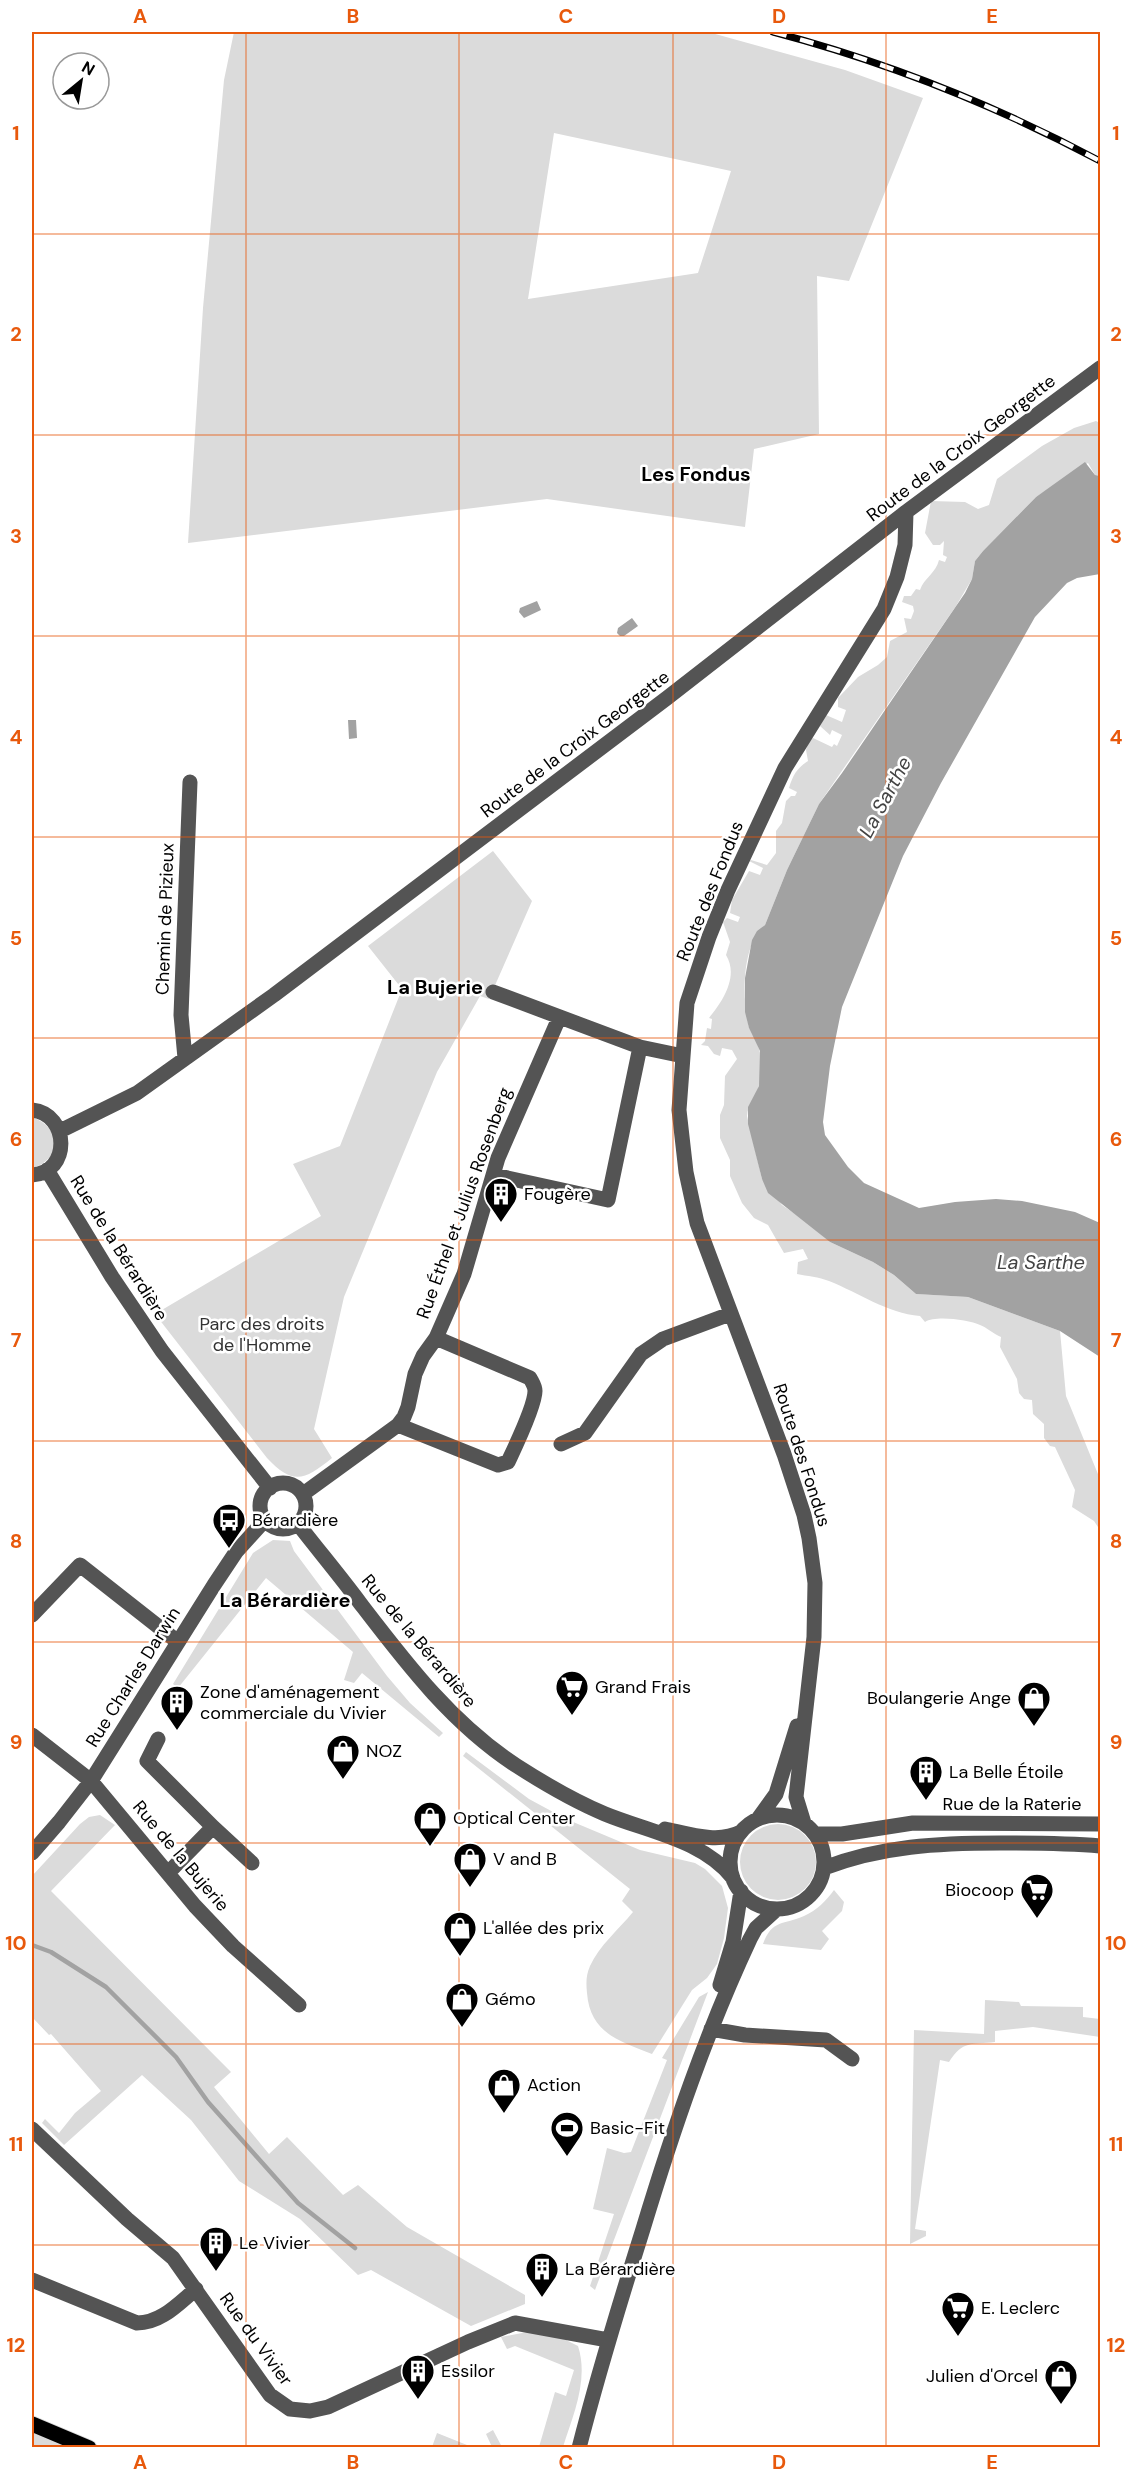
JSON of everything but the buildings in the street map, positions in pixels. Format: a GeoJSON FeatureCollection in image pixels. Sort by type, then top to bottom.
{"type":"FeatureCollection","features":[{"type":"Feature","properties":{"kind":"main road"},"geometry":{"type":"LineString","coordinates":[[32,2424],[89,2448]]}},
{"type":"Feature","properties":{"kind":"street","name":"Route de la Croix Georgette"},"geometry":{"type":"LineString","coordinates":[[60,1131],[137,1093],[435,876],[906,512],[1101,368]]}},
{"type":"Feature","properties":{"kind":"street","name":"Route des Fondus"},"geometry":{"type":"LineString","coordinates":[[804,1823],[796,1797],[814,1637],[815,1583],[804,1515],[762,1394],[697,1223],[686,1172],[679,1110],[687,1003],[709,936],[728,890],[785,768],[884,609],[897,577],[905,545],[906,512]]}},
{"type":"Feature","properties":{"kind":"street","name":"Chemin de Pizieux"},"geometry":{"type":"LineString","coordinates":[[185,1058],[181,1015],[190,782]]}},
{"type":"Feature","properties":{"kind":"street"},"geometry":{"type":"LineString","coordinates":[[493,992],[640,1047],[683,1056]]}},
{"type":"Feature","properties":{"kind":"street","name":"Rue Éthel et Julius Rosenberg"},"geometry":{"type":"LineString","coordinates":[[398,1425],[408,1407],[415,1374],[429,1346],[436,1338],[464,1274],[473,1236],[498,1158],[559,1018]]}},
{"type":"Feature","properties":{"kind":"street"},"geometry":{"type":"LineString","coordinates":[[494,1175],[608,1200],[640,1047]]}},
{"type":"Feature","properties":{"kind":"street"},"geometry":{"type":"LineString","coordinates":[[32,1110],[46,1115],[60,1131],[60,1153],[47,1170],[32,1175]]}},
{"type":"Feature","properties":{"kind":"street","name":"Rue de la Bérardière"},"geometry":{"type":"LineString","coordinates":[[47,1170],[112,1277],[162,1351],[270,1488]]}},
{"type":"Feature","properties":{"kind":"street"},"geometry":{"type":"LineString","coordinates":[[561,1444],[585,1433],[641,1354],[663,1339],[730,1314]]}},
{"type":"Feature","properties":{"kind":"street"},"geometry":{"type":"LineString","coordinates":[[303,1494],[398,1425],[498,1465],[508,1462],[532,1404],[534,1384],[530,1378],[436,1338]]}},
{"type":"Feature","properties":{"kind":"street"},"geometry":{"type":"LineString","coordinates":[[284,1484],[298,1489],[303,1494],[306,1508],[298,1524],[283,1529],[276,1528],[265,1520],[261,1506],[262,1499],[270,1488],[284,1484]]}},
{"type":"Feature","properties":{"kind":"street","name":"Rue Charles Darwin"},"geometry":{"type":"LineString","coordinates":[[32,1852],[60,1822],[91,1781],[236,1552],[265,1520]]}},
{"type":"Feature","properties":{"kind":"street","name":"Rue de la Bérardière"},"geometry":{"type":"LineString","coordinates":[[298,1524],[400,1654],[446,1708],[467,1728],[515,1764],[553,1788],[618,1819],[702,1851],[721,1864],[737,1885]]}},
{"type":"Feature","properties":{"kind":"street"},"geometry":{"type":"LineString","coordinates":[[32,1615],[80,1565],[178,1642]]}},
{"type":"Feature","properties":{"kind":"street","name":"Route des Fondus"},"geometry":{"type":"LineString","coordinates":[[758,1819],[776,1794],[809,1686]]}},
{"type":"Feature","properties":{"kind":"street","name":"Rue de la Bujerie"},"geometry":{"type":"LineString","coordinates":[[32,1735],[91,1781],[233,1946],[299,2006]]}},
{"type":"Feature","properties":{"kind":"street"},"geometry":{"type":"LineString","coordinates":[[158,1739],[147,1761],[252,1863]]}},
{"type":"Feature","properties":{"kind":"street"},"geometry":{"type":"LineString","coordinates":[[702,2051],[733,1942],[737,1885],[730,1855],[741,1832],[758,1819],[780,1815],[793,1817],[804,1823],[815,1834],[823,1850],[824,1868],[819,1883],[808,1897],[792,1906],[777,1909],[760,1906],[737,1885]]}},
{"type":"Feature","properties":{"kind":"street","name":"Rue de la Bérardière"},"geometry":{"type":"LineString","coordinates":[[618,1819],[705,1837],[728,1838],[741,1832]]}},
{"type":"Feature","properties":{"kind":"street","name":"Rue de la Raterie"},"geometry":{"type":"LineString","coordinates":[[815,1834],[842,1834],[913,1823],[1101,1824]]}},
{"type":"Feature","properties":{"kind":"street"},"geometry":{"type":"LineString","coordinates":[[168,1873],[213,1827]]}},
{"type":"Feature","properties":{"kind":"street"},"geometry":{"type":"LineString","coordinates":[[824,1868],[871,1853],[933,1844],[1030,1843],[1101,1846]]}},
{"type":"Feature","properties":{"kind":"street"},"geometry":{"type":"LineString","coordinates":[[580,2446],[608,2340],[667,2150],[702,2051],[750,1939],[756,1928],[777,1909]]}},
{"type":"Feature","properties":{"kind":"street"},"geometry":{"type":"LineString","coordinates":[[711,2029],[744,2035],[826,2040],[852,2059]]}},
{"type":"Feature","properties":{"kind":"street","name":"Rue du Vivier"},"geometry":{"type":"LineString","coordinates":[[35,2139],[173,2258],[266,2390],[280,2403],[294,2410],[310,2411],[328,2407],[468,2342],[515,2324],[608,2340]]}},
{"type":"Feature","properties":{"kind":"street"},"geometry":{"type":"LineString","coordinates":[[32,2280],[137,2323],[147,2323],[158,2319],[196,2289]]}},
{"type":"Feature","properties":{"kind":"green space"},"geometry":{"type":"Polygon","coordinates":[[[234,32],[708,32],[845,70],[923,98],[849,281],[817,276],[819,434],[754,449],[745,527],[547,499],[188,543],[203,308],[224,80],[234,32]],[[554,133],[528,299],[698,273],[731,171],[554,133]]]}},
{"type":"Feature","properties":{"kind":"green space"},"geometry":{"type":"Polygon","coordinates":[[[1096,421],[1100,423],[1100,476],[1095,475],[1088,463],[1036,497],[983,551],[975,561],[972,579],[956,606],[819,804],[787,870],[765,925],[751,946],[745,973],[745,1002],[749,1027],[758,1046],[760,1057],[760,1083],[747,1116],[762,1179],[782,1205],[830,1242],[873,1262],[894,1275],[916,1294],[968,1297],[1060,1331],[1066,1396],[1100,1479],[1100,1530],[1094,1521],[1072,1507],[1075,1490],[1055,1447],[1050,1446],[1044,1438],[1044,1424],[1033,1414],[1032,1400],[1024,1399],[1019,1393],[1017,1379],[1000,1347],[1001,1337],[968,1321],[937,1319],[925,1322],[920,1316],[885,1307],[829,1281],[797,1274],[798,1262],[808,1259],[803,1249],[784,1253],[768,1225],[754,1218],[742,1203],[730,1176],[730,1160],[720,1138],[720,1115],[724,1105],[725,1076],[737,1059],[732,1050],[722,1048],[720,1056],[714,1054],[708,1046],[701,1045],[705,1041],[707,1028],[711,1029],[712,1019],[709,1018],[724,996],[730,980],[730,963],[726,955],[730,942],[723,922],[727,918],[738,922],[740,917],[730,913],[732,900],[749,871],[760,875],[763,868],[749,861],[767,865],[776,853],[776,831],[782,823],[786,801],[791,796],[795,796],[797,792],[789,788],[796,772],[808,761],[806,750],[809,740],[813,738],[832,747],[834,744],[837,746],[842,735],[832,730],[830,735],[820,726],[826,715],[842,722],[846,710],[838,707],[838,698],[858,677],[887,657],[890,641],[907,632],[904,618],[911,619],[914,611],[913,606],[902,602],[904,596],[911,596],[916,589],[920,590],[939,560],[945,562],[947,557],[943,555],[944,541],[940,545],[933,545],[925,533],[931,501],[965,502],[978,509],[989,505],[997,479],[1042,446],[1074,428],[1096,421]]]}},
{"type":"Feature","properties":{"kind":"green space","name":"Parc des droits de l'Homme"},"geometry":{"type":"Polygon","coordinates":[[[493,851],[532,901],[489,999],[480,996],[437,1072],[344,1297],[314,1429],[332,1458],[306,1475],[292,1476],[284,1473],[267,1458],[155,1314],[321,1216],[293,1164],[340,1146],[402,989],[368,946],[493,851]]]}},
{"type":"Feature","properties":{"kind":"green space"},"geometry":{"type":"Polygon","coordinates":[[[32,1117],[48,1128],[55,1142],[50,1157],[33,1168],[32,1168],[32,1117]]]}},
{"type":"Feature","properties":{"kind":"green space"},"geometry":{"type":"Polygon","coordinates":[[[273,1540],[290,1541],[294,1551],[387,1676],[410,1703],[443,1733],[439,1737],[362,1673],[354,1683],[344,1680],[353,1652],[266,1578],[178,1688],[173,1684],[253,1553],[273,1540]]]}},
{"type":"Feature","properties":{"kind":"green space"},"geometry":{"type":"Polygon","coordinates":[[[466,1752],[529,1799],[566,1819],[640,1850],[695,1863],[705,1869],[722,1886],[728,1908],[724,1938],[717,1964],[707,1978],[692,1990],[652,2054],[608,2034],[594,2018],[589,2007],[587,1993],[586,1982],[590,1966],[604,1945],[633,1912],[622,1901],[630,1889],[463,1756],[466,1752]]]}},
{"type":"Feature","properties":{"kind":"green space"},"geometry":{"type":"Polygon","coordinates":[[[100,1815],[115,1825],[51,1891],[231,2072],[214,2087],[269,2154],[287,2137],[343,2195],[358,2185],[407,2227],[525,2295],[525,2304],[471,2326],[371,2270],[358,2275],[300,2219],[239,2181],[191,2120],[142,2075],[64,2145],[42,2123],[45,2119],[59,2133],[75,2113],[101,2091],[51,2034],[49,2035],[32,2017],[32,1876],[80,1824],[89,1817],[100,1815]]]}},
{"type":"Feature","properties":{"kind":"green space"},"geometry":{"type":"Polygon","coordinates":[[[771,1824],[785,1824],[799,1830],[810,1841],[816,1855],[813,1877],[805,1889],[785,1900],[771,1900],[757,1894],[746,1883],[740,1869],[740,1855],[746,1841],[757,1830],[771,1824]]]}},
{"type":"Feature","properties":{"kind":"green space"},"geometry":{"type":"Polygon","coordinates":[[[834,1890],[844,1902],[842,1911],[822,1931],[829,1939],[821,1950],[763,1944],[770,1930],[779,1924],[813,1911],[834,1890]]]}},
{"type":"Feature","properties":{"kind":"green space"},"geometry":{"type":"Polygon","coordinates":[[[708,1992],[595,2290],[590,2286],[614,2214],[593,2209],[607,2148],[624,2153],[631,2152],[667,2060],[662,2058],[699,1997],[708,1992]]]}},
{"type":"Feature","properties":{"kind":"green space"},"geometry":{"type":"Polygon","coordinates":[[[985,2000],[1019,2002],[1021,2006],[1083,2007],[1083,2017],[1100,2019],[1100,2037],[1033,2027],[995,2031],[995,2042],[968,2045],[959,2050],[949,2062],[940,2060],[915,2229],[926,2231],[926,2236],[910,2244],[914,2030],[984,2034],[985,2000]]]}},
{"type":"Feature","properties":{"kind":"green space"},"geometry":{"type":"Polygon","coordinates":[[[527,2332],[564,2339],[578,2346],[581,2359],[581,2384],[563,2447],[539,2447],[555,2392],[566,2396],[574,2370],[515,2346],[507,2349],[501,2337],[527,2332]]]}},
{"type":"Feature","properties":{"kind":"green space"},"geometry":{"type":"Polygon","coordinates":[[[32,2424],[89,2447],[32,2447],[32,2424]]]}},
{"type":"Feature","properties":{"kind":"green space"},"geometry":{"type":"Polygon","coordinates":[[[493,2430],[502,2447],[492,2447],[486,2434],[493,2430]]]}},
{"type":"Feature","properties":{"kind":"green space"},"geometry":{"type":"Polygon","coordinates":[[[437,2433],[472,2447],[432,2447],[437,2433]]]}},
{"type":"Feature","properties":{"kind":"water","name":"La Sarthe"},"geometry":{"type":"Polygon","coordinates":[[[1085,462],[1095,475],[1100,476],[1100,574],[1077,578],[1067,583],[1035,617],[941,783],[903,856],[842,1007],[830,1066],[823,1122],[825,1135],[848,1167],[864,1183],[919,1208],[996,1199],[1022,1201],[1075,1212],[1100,1223],[1100,1357],[1060,1331],[968,1297],[916,1294],[894,1275],[873,1262],[830,1242],[768,1193],[762,1179],[748,1124],[748,1107],[759,1086],[760,1051],[749,1028],[745,1012],[745,978],[752,940],[757,931],[765,925],[787,870],[819,804],[965,593],[972,579],[975,561],[1036,497],[1085,462]]]}},
{"type":"Feature","properties":{"kind":"water"},"geometry":{"type":"Polygon","coordinates":[[[537,601],[541,610],[524,618],[519,612],[520,608],[537,601]]]}},
{"type":"Feature","properties":{"kind":"water"},"geometry":{"type":"Polygon","coordinates":[[[632,618],[638,626],[624,636],[620,636],[617,633],[618,628],[632,618]]]}},
{"type":"Feature","properties":{"kind":"water"},"geometry":{"type":"Polygon","coordinates":[[[348,720],[356,720],[357,738],[349,739],[348,720]]]}},
{"type":"Feature","properties":{"kind":"waterway"},"geometry":{"type":"LineString","coordinates":[[32,1945],[51,1952],[106,1987],[176,2057],[208,2102],[298,2203],[355,2248]]}},
{"type":"Feature","properties":{"kind":"railway"},"geometry":{"type":"LineString","coordinates":[[773,32],[858,57],[941,87],[1021,122],[1100,161]]}},
{"type":"Feature","properties":{"kind":"place","name":"Fougère"},"geometry":{"type":"Point","coordinates":[501,1223]}},
{"type":"Feature","properties":{"kind":"place","name":"Bérardière"},"geometry":{"type":"Point","coordinates":[229,1549]}},
{"type":"Feature","properties":{"kind":"place","name":"Grand Frais"},"geometry":{"type":"Point","coordinates":[572,1716]}},
{"type":"Feature","properties":{"kind":"place","name":"Boulangerie Ange"},"geometry":{"type":"Point","coordinates":[1034,1727]}},
{"type":"Feature","properties":{"kind":"place","name":"Zone d'aménagement commerciale du Vivier"},"geometry":{"type":"Point","coordinates":[177,1731]}},
{"type":"Feature","properties":{"kind":"place","name":"NOZ"},"geometry":{"type":"Point","coordinates":[343,1780]}},
{"type":"Feature","properties":{"kind":"place","name":"La Belle Étoile"},"geometry":{"type":"Point","coordinates":[926,1801]}},
{"type":"Feature","properties":{"kind":"place","name":"Optical Center"},"geometry":{"type":"Point","coordinates":[430,1847]}},
{"type":"Feature","properties":{"kind":"place","name":"V and B"},"geometry":{"type":"Point","coordinates":[470,1888]}},
{"type":"Feature","properties":{"kind":"place","name":"Biocoop"},"geometry":{"type":"Point","coordinates":[1037,1919]}},
{"type":"Feature","properties":{"kind":"place","name":"L'allée des prix"},"geometry":{"type":"Point","coordinates":[460,1957]}},
{"type":"Feature","properties":{"kind":"place","name":"Gémo"},"geometry":{"type":"Point","coordinates":[462,2028]}},
{"type":"Feature","properties":{"kind":"place","name":"Action"},"geometry":{"type":"Point","coordinates":[504,2114]}},
{"type":"Feature","properties":{"kind":"place","name":"Basic-Fit"},"geometry":{"type":"Point","coordinates":[567,2157]}},
{"type":"Feature","properties":{"kind":"place","name":"Le Vivier"},"geometry":{"type":"Point","coordinates":[216,2272]}},
{"type":"Feature","properties":{"kind":"place","name":"La Bérardière"},"geometry":{"type":"Point","coordinates":[542,2298]}},
{"type":"Feature","properties":{"kind":"place","name":"E. Leclerc"},"geometry":{"type":"Point","coordinates":[958,2337]}},
{"type":"Feature","properties":{"kind":"place","name":"Essilor"},"geometry":{"type":"Point","coordinates":[418,2400]}},
{"type":"Feature","properties":{"kind":"place","name":"Julien d'Orcel"},"geometry":{"type":"Point","coordinates":[1061,2405]}},
{"type":"Feature","properties":{"kind":"district","name":"Les Fondus"},"geometry":{"type":"Point","coordinates":[696,474]}},
{"type":"Feature","properties":{"kind":"district","name":"La Bujerie"},"geometry":{"type":"Point","coordinates":[435,987]}},
{"type":"Feature","properties":{"kind":"district","name":"La Bérardière"},"geometry":{"type":"Point","coordinates":[285,1600]}}]}
